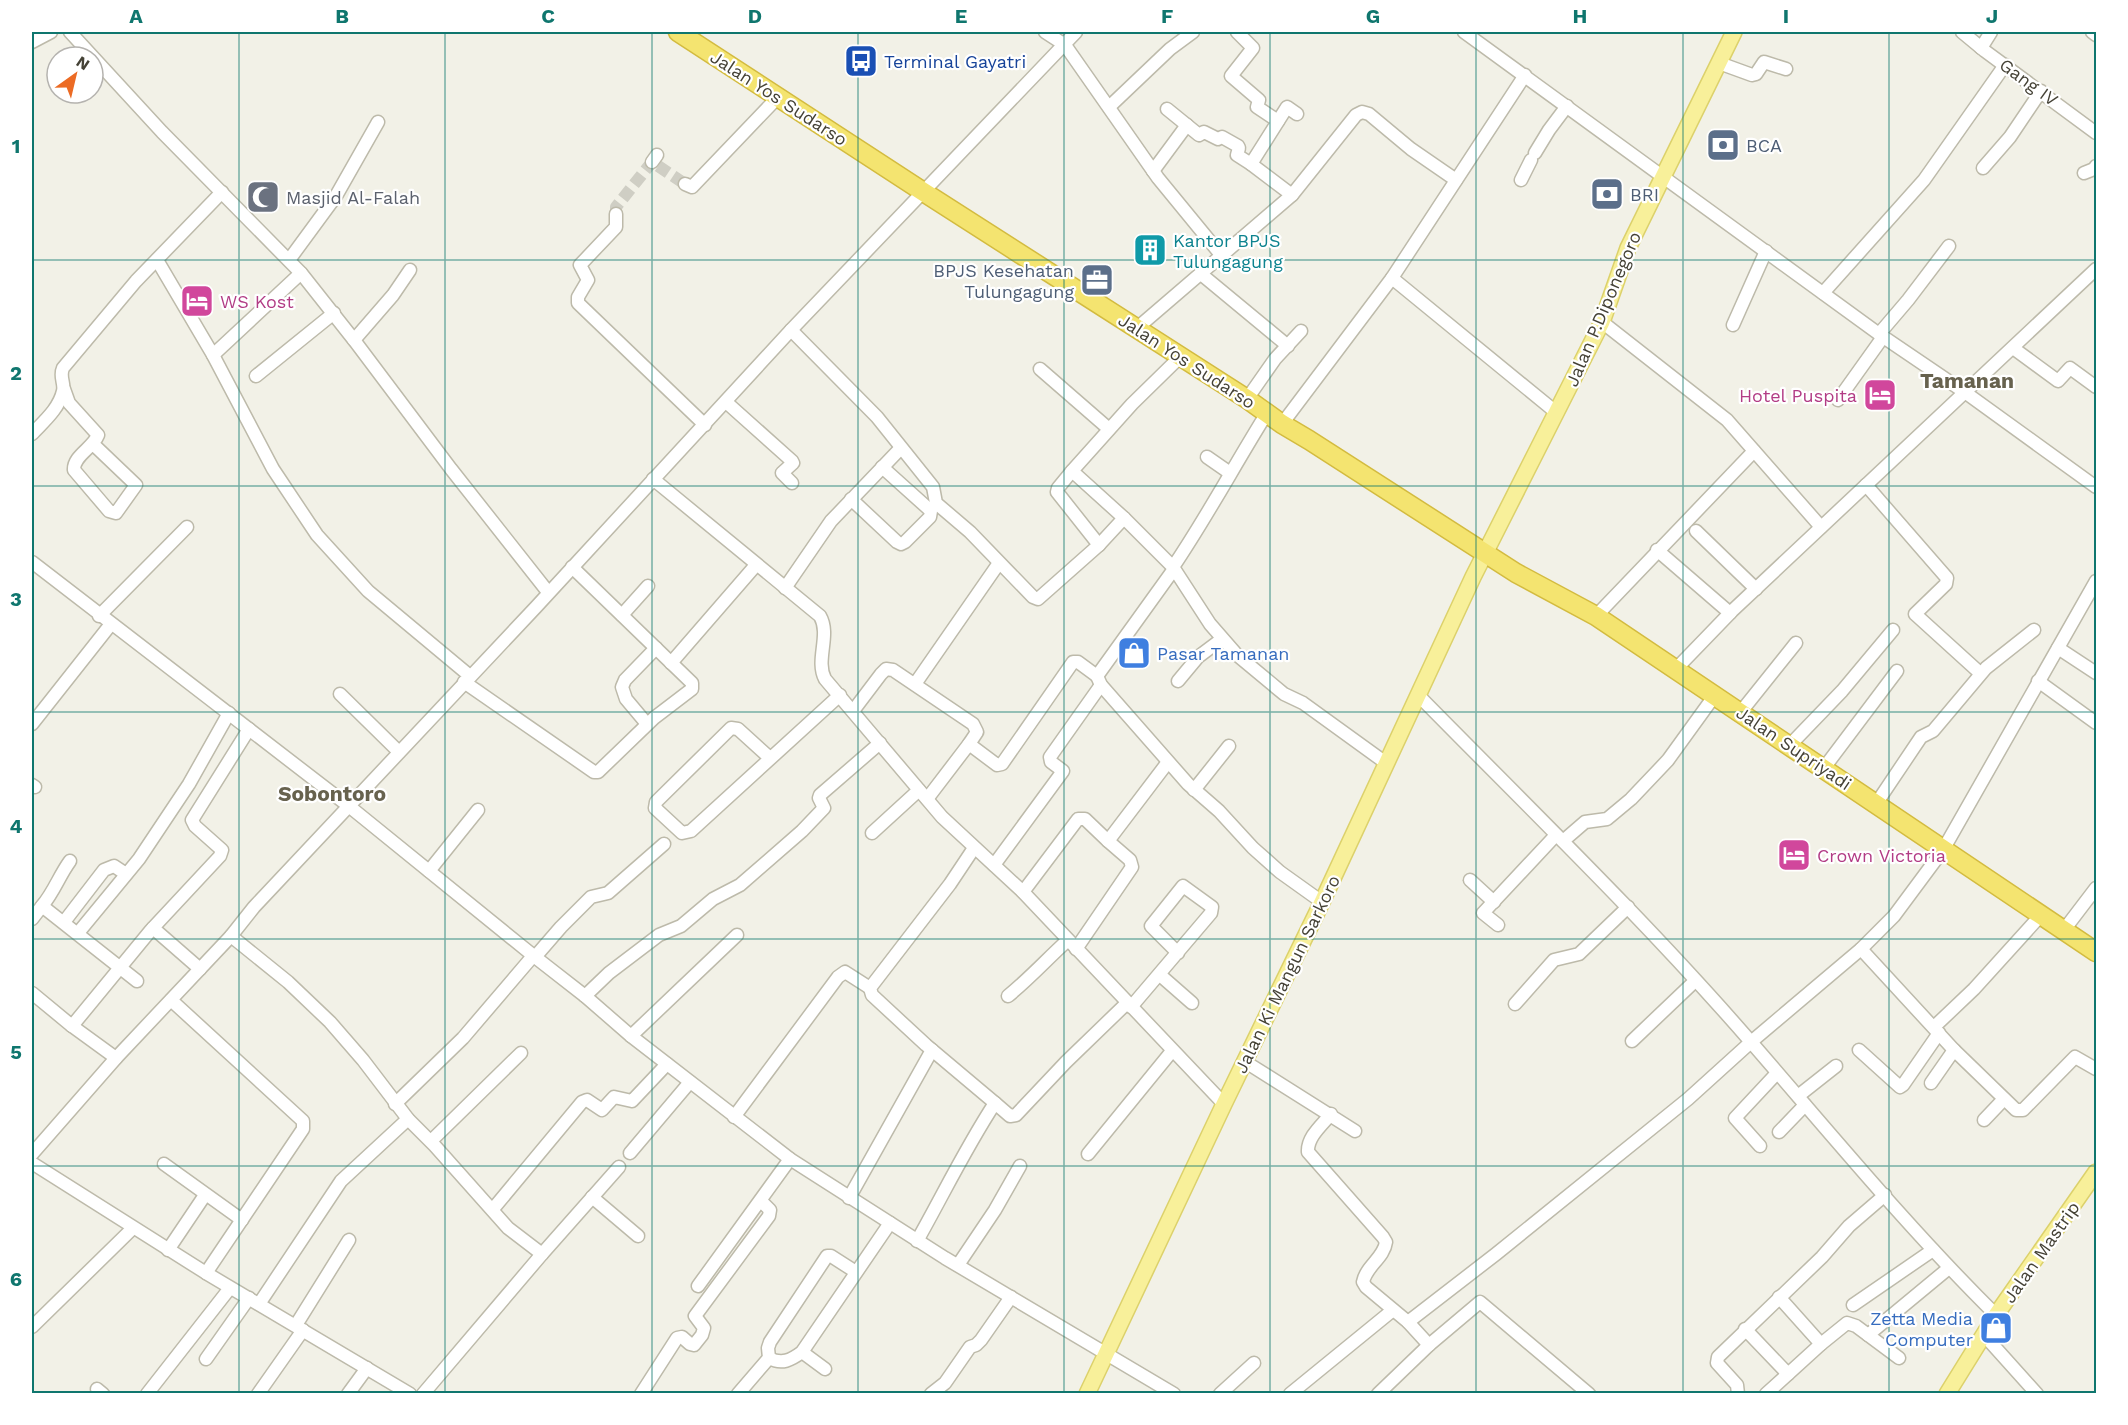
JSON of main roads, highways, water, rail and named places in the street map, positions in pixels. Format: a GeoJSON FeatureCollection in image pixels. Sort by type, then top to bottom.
{"type":"FeatureCollection","features":[{"type":"Feature","properties":{"kind":"highway","name":"Jalan Yos Sudarso"},"geometry":{"type":"LineString","coordinates":[[678,32],[1485,553]]}},
{"type":"Feature","properties":{"kind":"highway","name":"Jalan Supriyadi"},"geometry":{"type":"LineString","coordinates":[[1485,553],[1516,573],[1596,616],[2097,952]]}},
{"type":"Feature","properties":{"kind":"main road","name":"Jalan P.Diponegoro"},"geometry":{"type":"LineString","coordinates":[[1485,553],[1602,321],[1628,249],[1734,32]]}},
{"type":"Feature","properties":{"kind":"main road","name":"Jalan Ki Mangun Sarkoro"},"geometry":{"type":"LineString","coordinates":[[1087,1394],[1244,1061],[1322,902],[1485,553]]}},
{"type":"Feature","properties":{"kind":"main road","name":"Jalan Mastrip"},"geometry":{"type":"LineString","coordinates":[[1947,1394],[1996,1315],[2097,1172]]}},
{"type":"Feature","properties":{"kind":"tunnel"},"geometry":{"type":"LineString","coordinates":[[616,214],[616,207],[652,162],[685,184]]}},
{"type":"Feature","properties":{"kind":"place","name":"Terminal Gayatri"},"geometry":{"type":"Point","coordinates":[861,61]}},
{"type":"Feature","properties":{"kind":"place","name":"BCA"},"geometry":{"type":"Point","coordinates":[1723,145]}},
{"type":"Feature","properties":{"kind":"place","name":"BRI"},"geometry":{"type":"Point","coordinates":[1607,194]}},
{"type":"Feature","properties":{"kind":"place","name":"Masjid Al-Falah"},"geometry":{"type":"Point","coordinates":[263,197]}},
{"type":"Feature","properties":{"kind":"place","name":"Kantor BPJS Tulungagung"},"geometry":{"type":"Point","coordinates":[1150,250]}},
{"type":"Feature","properties":{"kind":"place","name":"BPJS Kesehatan Tulungagung"},"geometry":{"type":"Point","coordinates":[1097,280]}},
{"type":"Feature","properties":{"kind":"place","name":"WS Kost"},"geometry":{"type":"Point","coordinates":[197,301]}},
{"type":"Feature","properties":{"kind":"place","name":"Hotel Puspita"},"geometry":{"type":"Point","coordinates":[1880,395]}},
{"type":"Feature","properties":{"kind":"place","name":"Pasar Tamanan"},"geometry":{"type":"Point","coordinates":[1134,653]}},
{"type":"Feature","properties":{"kind":"place","name":"Crown Victoria"},"geometry":{"type":"Point","coordinates":[1794,855]}},
{"type":"Feature","properties":{"kind":"place","name":"Zetta Media Computer"},"geometry":{"type":"Point","coordinates":[1996,1328]}},
{"type":"Feature","properties":{"kind":"district","name":"Tamanan"},"geometry":{"type":"Point","coordinates":[1967,380]}},
{"type":"Feature","properties":{"kind":"district","name":"Sobontoro"},"geometry":{"type":"Point","coordinates":[332,793]}}]}
